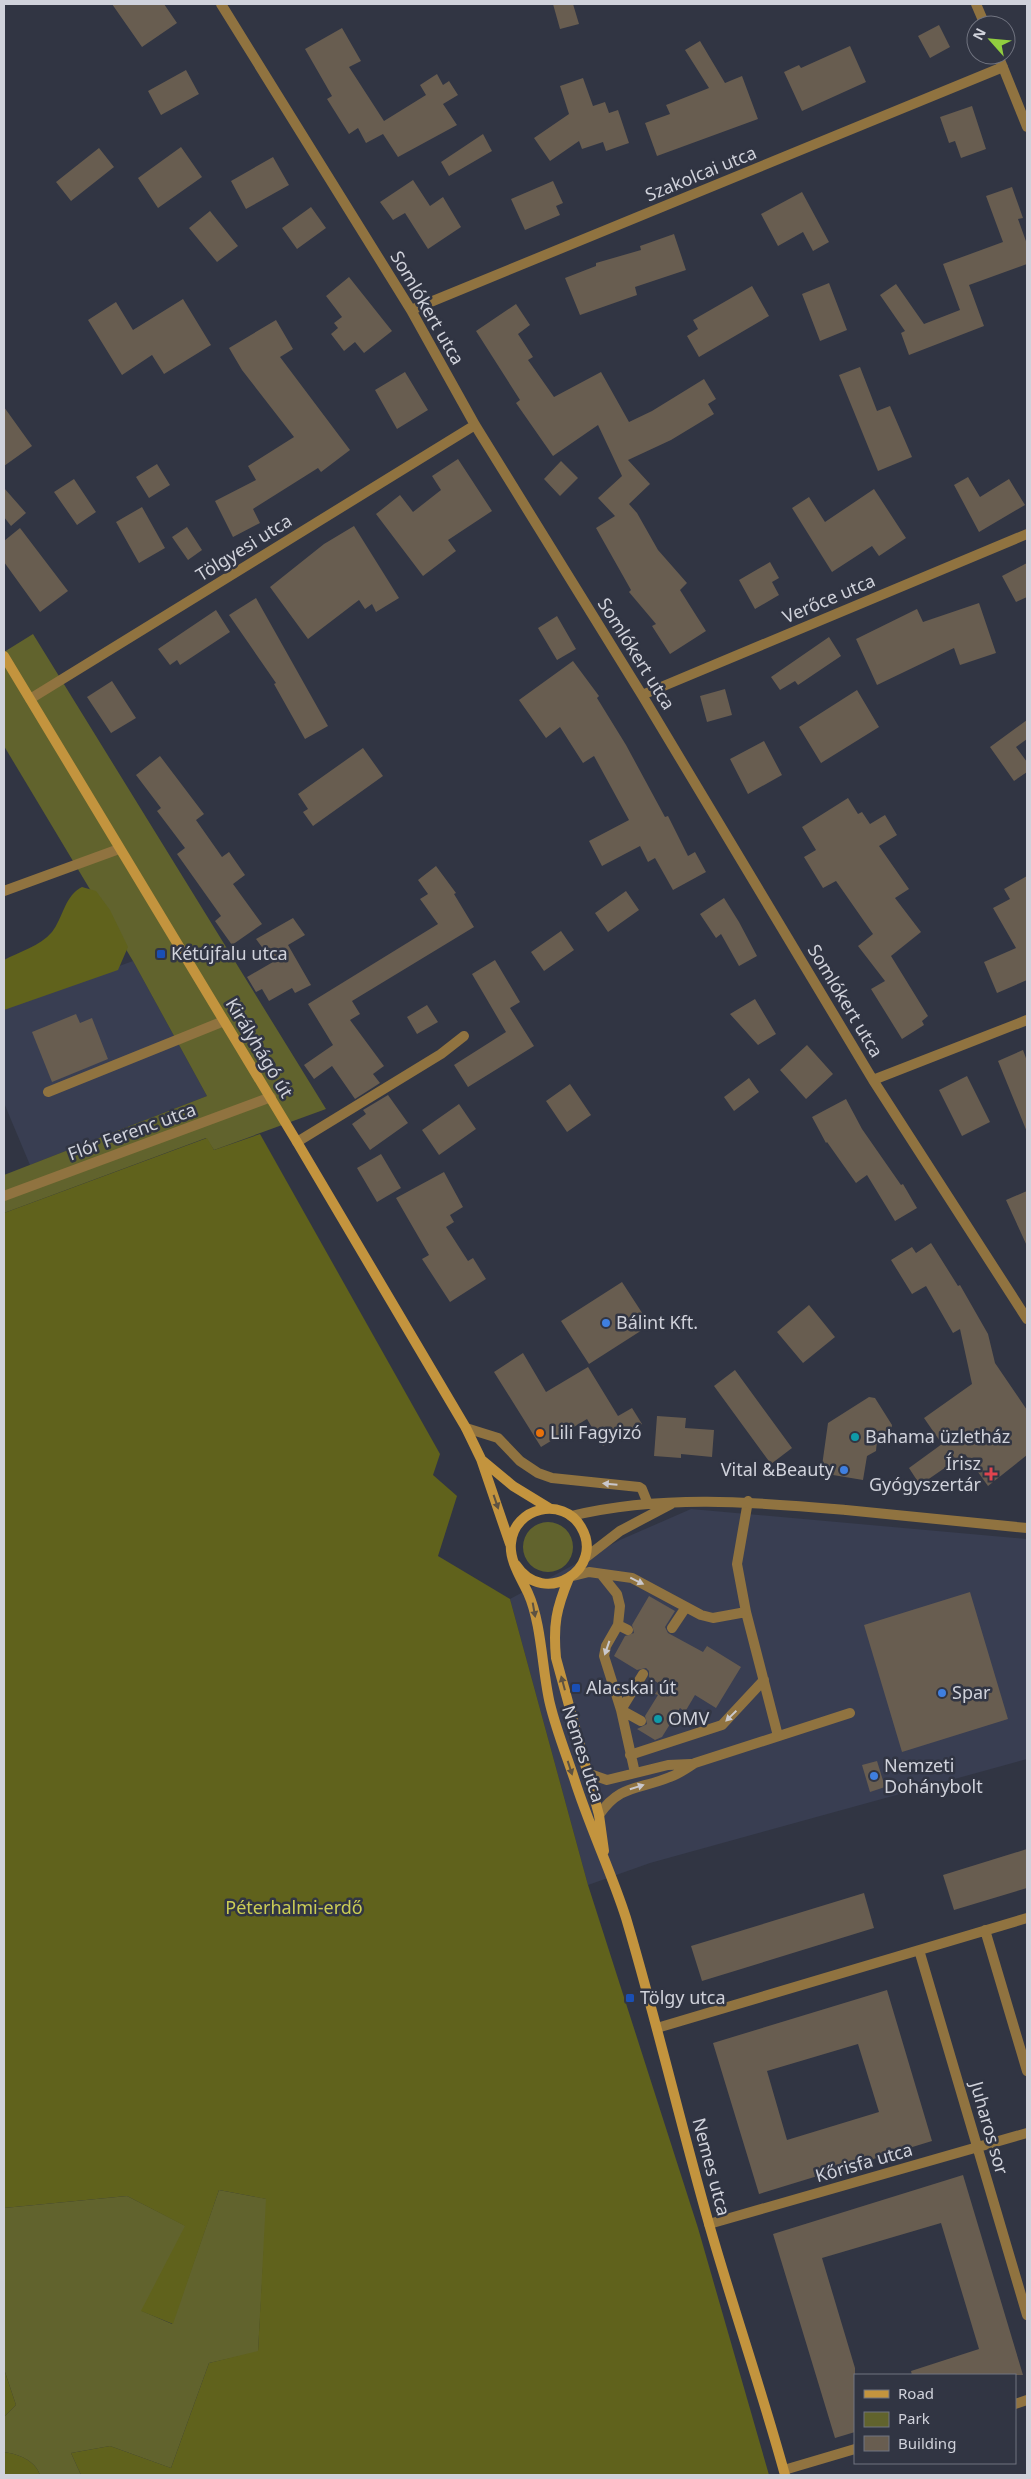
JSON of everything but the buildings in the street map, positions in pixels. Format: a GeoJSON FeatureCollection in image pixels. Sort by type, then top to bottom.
{"type":"FeatureCollection","features":[{"type":"Feature","properties":{"kind":"street","name":"Somlókert utca"},"geometry":{"type":"LineString","coordinates":[[221,4],[411,310],[475,426],[642,695],[873,1080],[1027,1319]]}},
{"type":"Feature","properties":{"kind":"street","name":"Szakolcai utca"},"geometry":{"type":"LineString","coordinates":[[411,310],[1003,67]]}},
{"type":"Feature","properties":{"kind":"street"},"geometry":{"type":"LineString","coordinates":[[1003,67],[1026,122]]}},
{"type":"Feature","properties":{"kind":"street","name":"Tölgyesi utca"},"geometry":{"type":"LineString","coordinates":[[30,699],[475,426]]}},
{"type":"Feature","properties":{"kind":"street","name":"Verőce utca"},"geometry":{"type":"LineString","coordinates":[[642,695],[1027,534]]}},
{"type":"Feature","properties":{"kind":"street","name":"Királyhágó út"},"geometry":{"type":"LineString","coordinates":[[4,656],[297,1142],[466,1428],[481,1459],[511,1545],[516,1565]]}},
{"type":"Feature","properties":{"kind":"street"},"geometry":{"type":"LineString","coordinates":[[4,891],[119,849]]}},
{"type":"Feature","properties":{"kind":"street"},"geometry":{"type":"LineString","coordinates":[[873,1080],[1027,1020]]}},
{"type":"Feature","properties":{"kind":"street"},"geometry":{"type":"LineString","coordinates":[[48,1092],[224,1021]]}},
{"type":"Feature","properties":{"kind":"street"},"geometry":{"type":"LineString","coordinates":[[297,1142],[441,1054],[464,1036]]}},
{"type":"Feature","properties":{"kind":"street","name":"Flór Ferenc utca"},"geometry":{"type":"LineString","coordinates":[[4,1196],[270,1097]]}},
{"type":"Feature","properties":{"kind":"street"},"geometry":{"type":"LineString","coordinates":[[466,1428],[498,1438],[520,1462],[538,1473],[552,1478],[639,1486],[648,1504]]}},
{"type":"Feature","properties":{"kind":"street","name":"Királyhágó út"},"geometry":{"type":"LineString","coordinates":[[481,1459],[513,1486],[549,1508]]}},
{"type":"Feature","properties":{"kind":"street"},"geometry":{"type":"LineString","coordinates":[[585,1558],[620,1531],[676,1501]]}},
{"type":"Feature","properties":{"kind":"street"},"geometry":{"type":"LineString","coordinates":[[571,1516],[594,1510],[676,1501],[748,1501],[1027,1528]]}},
{"type":"Feature","properties":{"kind":"street"},"geometry":{"type":"LineString","coordinates":[[748,1501],[737,1564],[746,1612],[778,1736]]}},
{"type":"Feature","properties":{"kind":"street"},"geometry":{"type":"LineString","coordinates":[[511,1545],[514,1531],[522,1519],[534,1511],[549,1508],[560,1510],[571,1516],[580,1526],[586,1538],[585,1558]]}},
{"type":"Feature","properties":{"kind":"street","name":"Nemes utca"},"geometry":{"type":"LineString","coordinates":[[585,1558],[571,1577],[558,1605],[554,1641],[556,1658],[599,1815],[606,1866]]}},
{"type":"Feature","properties":{"kind":"street"},"geometry":{"type":"LineString","coordinates":[[516,1565],[524,1576],[536,1582],[556,1584],[589,1572],[632,1578],[700,1615],[713,1618],[746,1612]]}},
{"type":"Feature","properties":{"kind":"street","name":"Nemes utca"},"geometry":{"type":"LineString","coordinates":[[516,1565],[532,1602],[550,1705],[585,1814],[625,1914],[709,2224],[785,2472]]}},
{"type":"Feature","properties":{"kind":"street"},"geometry":{"type":"LineString","coordinates":[[601,1574],[617,1594],[621,1615],[618,1625],[606,1646],[604,1656],[621,1710],[635,1773]]}},
{"type":"Feature","properties":{"kind":"street"},"geometry":{"type":"LineString","coordinates":[[672,1628],[686,1607]]}},
{"type":"Feature","properties":{"kind":"street"},"geometry":{"type":"LineString","coordinates":[[618,1625],[628,1630]]}},
{"type":"Feature","properties":{"kind":"street"},"geometry":{"type":"LineString","coordinates":[[621,1710],[643,1674]]}},
{"type":"Feature","properties":{"kind":"street"},"geometry":{"type":"LineString","coordinates":[[630,1755],[722,1725],[764,1680]]}},
{"type":"Feature","properties":{"kind":"street"},"geometry":{"type":"LineString","coordinates":[[621,1710],[641,1721]]}},
{"type":"Feature","properties":{"kind":"street"},"geometry":{"type":"LineString","coordinates":[[599,1815],[607,1803],[621,1792],[672,1777],[695,1763],[850,1713]]}},
{"type":"Feature","properties":{"kind":"street"},"geometry":{"type":"LineString","coordinates":[[664,1735],[674,1740]]}},
{"type":"Feature","properties":{"kind":"street"},"geometry":{"type":"LineString","coordinates":[[587,1773],[607,1780],[668,1765],[695,1763]]}},
{"type":"Feature","properties":{"kind":"street"},"geometry":{"type":"LineString","coordinates":[[657,2028],[1027,1918]]}},
{"type":"Feature","properties":{"kind":"street"},"geometry":{"type":"LineString","coordinates":[[984,1930],[1027,2071]]}},
{"type":"Feature","properties":{"kind":"street","name":"Juharos sor"},"geometry":{"type":"LineString","coordinates":[[919,1950],[1027,2316]]}},
{"type":"Feature","properties":{"kind":"street","name":"Kőrisfa utca"},"geometry":{"type":"LineString","coordinates":[[709,2224],[1027,2133]]}},
{"type":"Feature","properties":{"kind":"street"},"geometry":{"type":"LineString","coordinates":[[785,2472],[854,2449]]}},
{"type":"Feature","properties":{"kind":"shaded area"},"geometry":{"type":"Polygon","coordinates":[[[133,961],[207,1096],[30,1165],[4,1103],[4,1008],[133,961]]]}},
{"type":"Feature","properties":{"kind":"shaded area"},"geometry":{"type":"Polygon","coordinates":[[[691,1509],[1027,1539],[1027,1759],[650,1863],[588,1885],[510,1599],[620,1540],[691,1509]]]}},
{"type":"Feature","properties":{"kind":"green space"},"geometry":{"type":"Polygon","coordinates":[[[33,634],[326,1109],[214,1150],[206,1138],[4,1213],[4,1175],[207,1096],[133,961],[4,746],[4,652],[33,634]]]}},
{"type":"Feature","properties":{"kind":"green space"},"geometry":{"type":"Polygon","coordinates":[[[82,887],[96,891],[110,910],[128,947],[118,970],[4,1010],[4,960],[47,937],[56,926],[72,895],[82,887]]]}},
{"type":"Feature","properties":{"kind":"green space","name":"Péterhalmi-erdő"},"geometry":{"type":"Polygon","coordinates":[[[260,1134],[440,1454],[433,1475],[457,1496],[438,1556],[510,1599],[588,1885],[698,2228],[769,2475],[81,2475],[71,2453],[110,2446],[171,2468],[209,2363],[258,2351],[266,2199],[219,2190],[173,2324],[141,2311],[185,2226],[127,2196],[4,2208],[4,1213],[207,1138],[214,1150],[260,1134]]]}},
{"type":"Feature","properties":{"kind":"green space"},"geometry":{"type":"Polygon","coordinates":[[[543,1522],[553,1522],[566,1529],[573,1542],[573,1552],[566,1565],[553,1572],[543,1572],[534,1568],[527,1561],[523,1552],[523,1542],[527,1533],[534,1526],[543,1522]]]}},
{"type":"Feature","properties":{"kind":"green space"},"geometry":{"type":"Polygon","coordinates":[[[219,2190],[267,2199],[258,2352],[209,2363],[171,2468],[110,2446],[71,2453],[81,2475],[40,2475],[30,2462],[15,2454],[4,2452],[4,2417],[16,2405],[4,2369],[4,2208],[127,2196],[186,2226],[142,2311],[172,2324],[219,2190]]]}},
{"type":"Feature","properties":{"kind":"green space"},"geometry":{"type":"Polygon","coordinates":[[[4,2369],[16,2405],[4,2417],[4,2369]]]}},
{"type":"Feature","properties":{"kind":"green space"},"geometry":{"type":"Polygon","coordinates":[[[4,2452],[15,2454],[30,2462],[40,2475],[4,2475],[4,2452]]]}},
{"type":"Feature","properties":{"kind":"place","name":"Kétújfalu utca"},"geometry":{"type":"Point","coordinates":[161,954]}},
{"type":"Feature","properties":{"kind":"place","name":"Bálint Kft."},"geometry":{"type":"Point","coordinates":[606,1323]}},
{"type":"Feature","properties":{"kind":"place","name":"Lili Fagyizó"},"geometry":{"type":"Point","coordinates":[540,1433]}},
{"type":"Feature","properties":{"kind":"place","name":"Bahama üzletház"},"geometry":{"type":"Point","coordinates":[855,1437]}},
{"type":"Feature","properties":{"kind":"place","name":"Vital &Beauty"},"geometry":{"type":"Point","coordinates":[844,1470]}},
{"type":"Feature","properties":{"kind":"place","name":"Írisz Gyógyszertár"},"geometry":{"type":"Point","coordinates":[991,1474]}},
{"type":"Feature","properties":{"kind":"place","name":"Alacskai út"},"geometry":{"type":"Point","coordinates":[576,1688]}},
{"type":"Feature","properties":{"kind":"place","name":"Spar"},"geometry":{"type":"Point","coordinates":[942,1693]}},
{"type":"Feature","properties":{"kind":"place","name":"OMV"},"geometry":{"type":"Point","coordinates":[658,1719]}},
{"type":"Feature","properties":{"kind":"place","name":"Nemzeti Dohánybolt"},"geometry":{"type":"Point","coordinates":[874,1776]}},
{"type":"Feature","properties":{"kind":"place","name":"Tölgy utca"},"geometry":{"type":"Point","coordinates":[630,1998]}}]}
